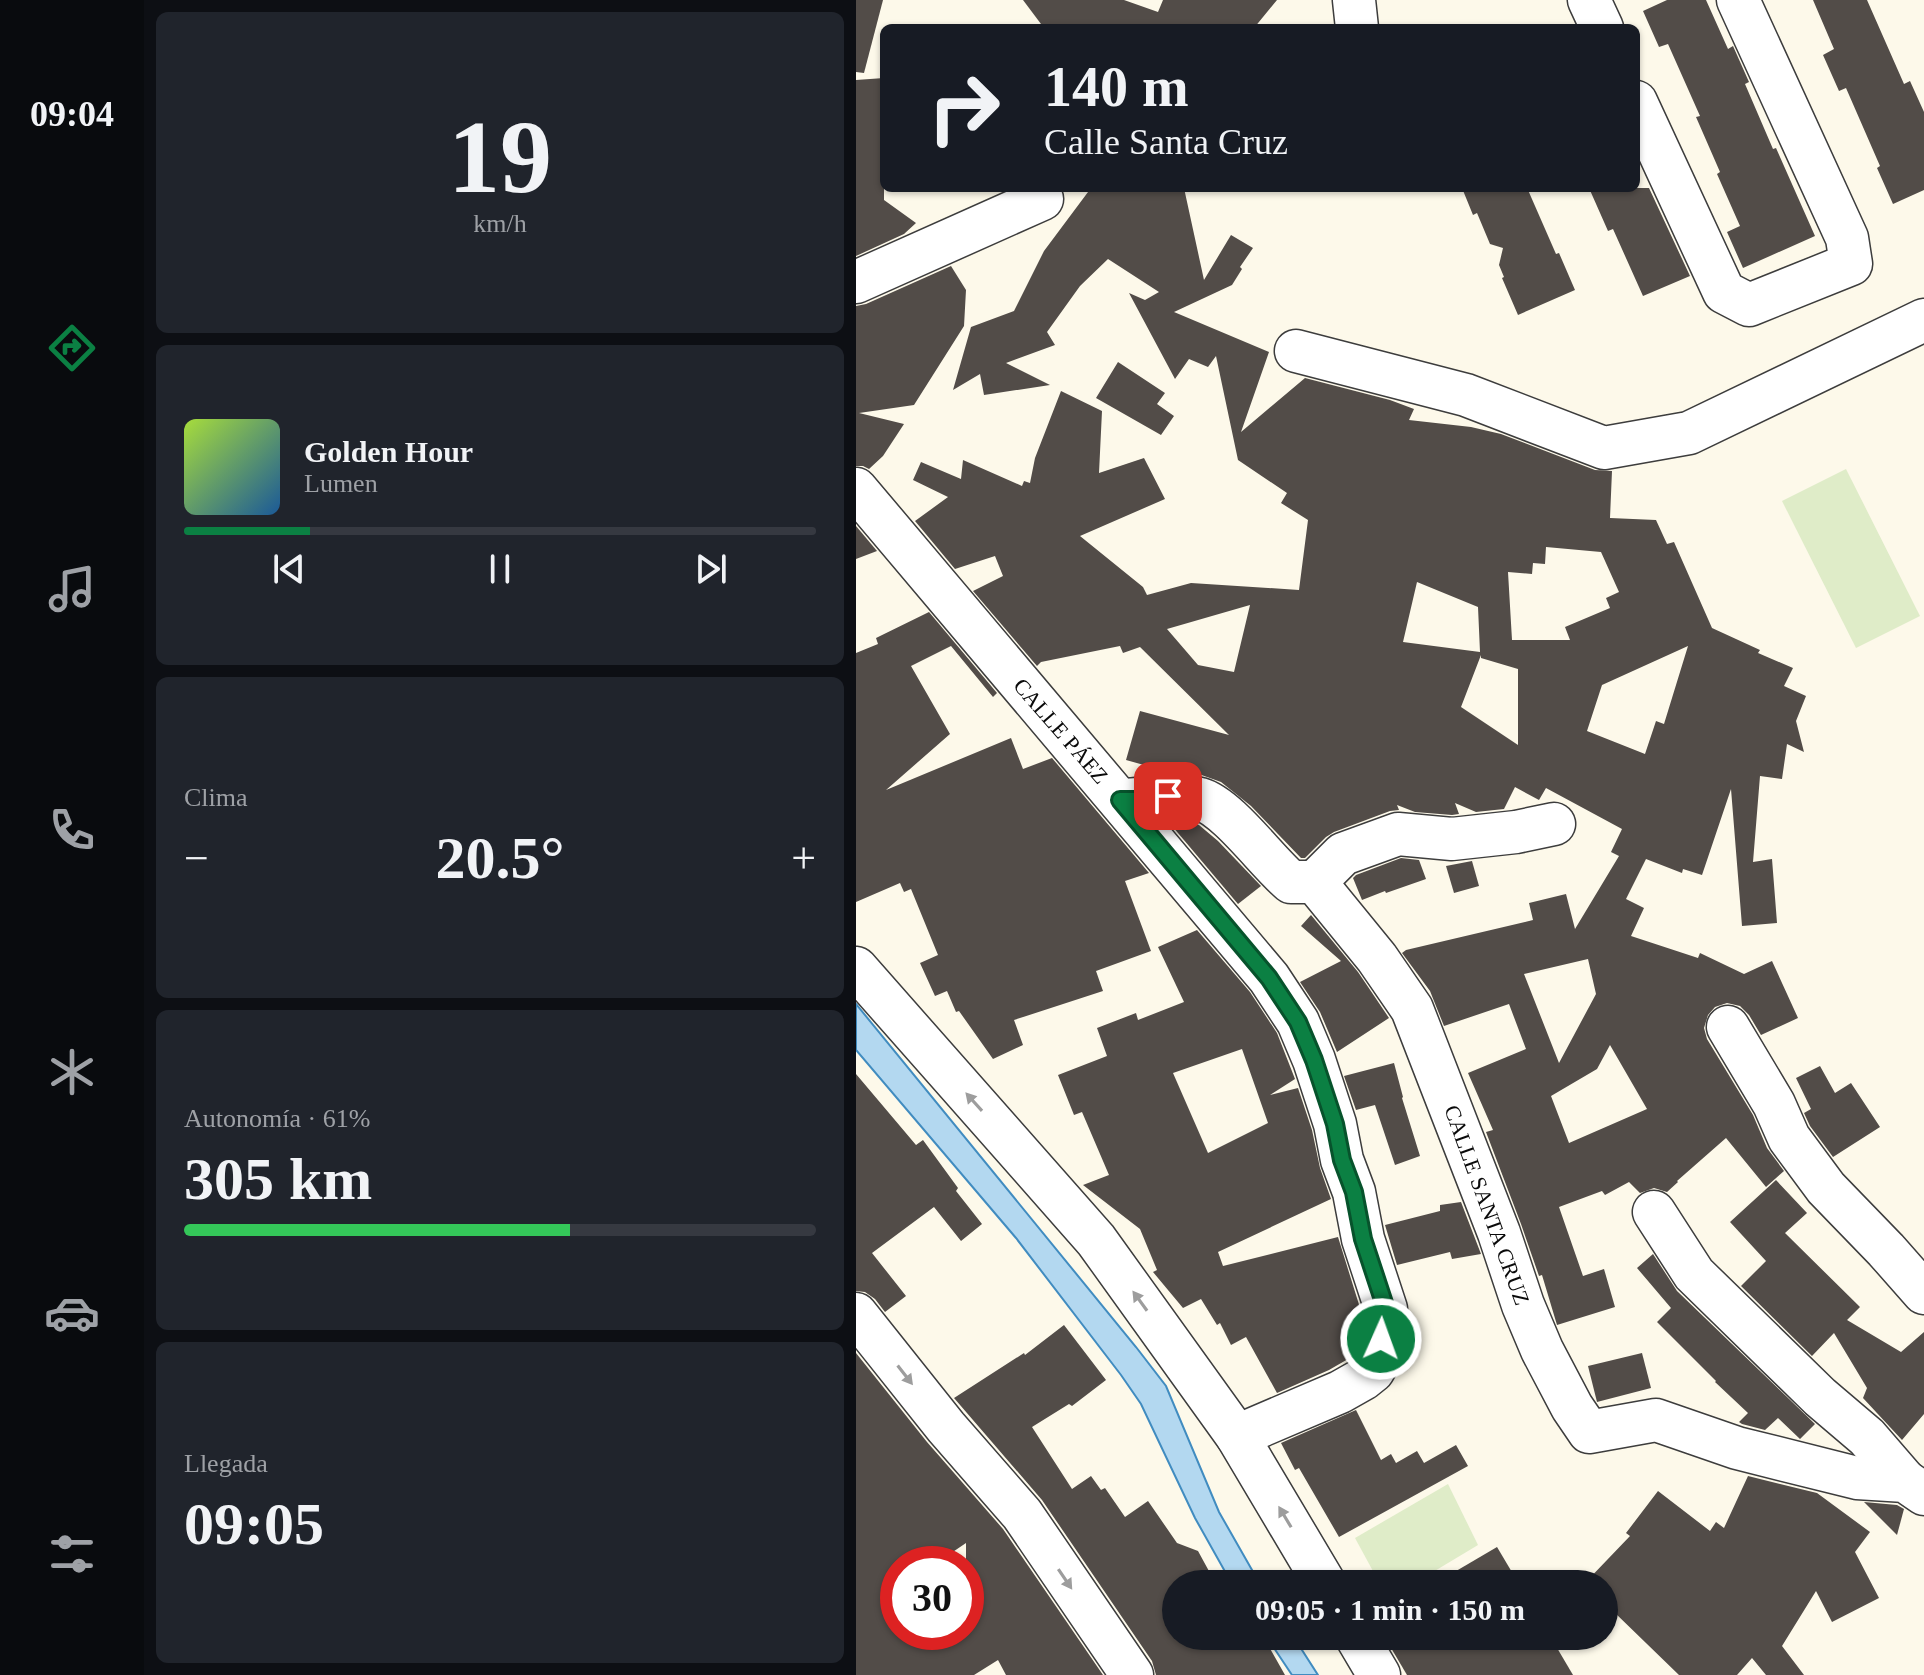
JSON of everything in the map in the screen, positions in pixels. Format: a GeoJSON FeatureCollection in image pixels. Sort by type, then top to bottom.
{"type":"FeatureCollection","features":[{"type":"Feature","properties":{"kind":"street"},"geometry":{"type":"LineString","coordinates":[[1354,0],[1357,24]]}},
{"type":"Feature","properties":{"kind":"street"},"geometry":{"type":"LineString","coordinates":[[1589,0],[1600,24]]}},
{"type":"Feature","properties":{"kind":"street"},"geometry":{"type":"LineString","coordinates":[[1640,111],[1724,292],[1749,305],[1851,264],[1847,238],[1738,0]]}},
{"type":"Feature","properties":{"kind":"street"},"geometry":{"type":"LineString","coordinates":[[856,282],[1042,199]]}},
{"type":"Feature","properties":{"kind":"street"},"geometry":{"type":"LineString","coordinates":[[1296,351],[1466,395],[1604,448],[1689,433],[1924,320]]}},
{"type":"Feature","properties":{"kind":"street","name":"CALLE PÁEZ"},"geometry":{"type":"LineString","coordinates":[[856,489],[1269,978],[1298,1022],[1314,1060],[1354,1192],[1363,1239],[1386,1309],[1381,1339],[1383,1349],[1373,1371],[1363,1379],[1237,1436]]}},
{"type":"Feature","properties":{"kind":"street"},"geometry":{"type":"LineString","coordinates":[[1120,800],[1168,796],[1202,799],[1228,816],[1291,882],[1315,882],[1343,854],[1398,834],[1452,839],[1554,824]]}},
{"type":"Feature","properties":{"kind":"street","name":"CALLE SANTA CRUZ"},"geometry":{"type":"LineString","coordinates":[[1315,882],[1377,958],[1412,1009],[1499,1233],[1523,1305],[1542,1350],[1589,1432],[1656,1420],[1737,1448],[1857,1478],[1914,1487]]}},
{"type":"Feature","properties":{"kind":"street"},"geometry":{"type":"LineString","coordinates":[[856,968],[1096,1240],[1237,1436],[1317,1570]]}},
{"type":"Feature","properties":{"kind":"street"},"geometry":{"type":"LineString","coordinates":[[1728,1027],[1774,1104],[1789,1138],[1826,1188],[1924,1293]]}},
{"type":"Feature","properties":{"kind":"street"},"geometry":{"type":"LineString","coordinates":[[1654,1212],[1694,1274],[1820,1397],[1867,1437],[1914,1487]]}},
{"type":"Feature","properties":{"kind":"street"},"geometry":{"type":"LineString","coordinates":[[856,1314],[946,1427],[1022,1514],[1132,1675]]}},
{"type":"Feature","properties":{"kind":"street"},"geometry":{"type":"LineString","coordinates":[[1364,1650],[1379,1675]]}},
{"type":"Feature","properties":{"kind":"green space"},"geometry":{"type":"Polygon","coordinates":[[[1846,469],[1920,616],[1856,648],[1782,501],[1846,469]]]}},
{"type":"Feature","properties":{"kind":"green space"},"geometry":{"type":"Polygon","coordinates":[[[1448,1484],[1478,1545],[1436,1570],[1372,1570],[1355,1538],[1448,1484]]]}},
{"type":"Feature","properties":{"kind":"water"},"geometry":{"type":"Polygon","coordinates":[[[856,1004],[1166,1386],[1219,1512],[1252,1570],[1224,1570],[1195,1518],[1141,1404],[1121,1375],[1016,1238],[856,1050],[856,1004]]]}},
{"type":"Feature","properties":{"kind":"water"},"geometry":{"type":"Polygon","coordinates":[[[1275,1650],[1302,1650],[1318,1675],[1292,1675],[1275,1650]]]}},
{"type":"Feature","properties":{"kind":"building"},"geometry":{"type":"Polygon","coordinates":[[[856,0],[883,0],[864,73],[856,72],[856,0]]]}},
{"type":"Feature","properties":{"kind":"building"},"geometry":{"type":"Polygon","coordinates":[[[1023,0],[1124,0],[1158,12],[1163,0],[1277,0],[1257,24],[1041,24],[1023,0]]]}},
{"type":"Feature","properties":{"kind":"building"},"geometry":{"type":"Polygon","coordinates":[[[1667,0],[1706,0],[1728,49],[1733,46],[1749,82],[1745,84],[1773,149],[1776,148],[1815,236],[1743,268],[1727,232],[1740,226],[1696,117],[1700,116],[1668,44],[1659,47],[1643,11],[1667,0]]]}},
{"type":"Feature","properties":{"kind":"building"},"geometry":{"type":"Polygon","coordinates":[[[1813,0],[1867,0],[1904,84],[1910,81],[1924,112],[1924,190],[1893,204],[1846,88],[1839,91],[1823,55],[1834,49],[1813,0]]]}},
{"type":"Feature","properties":{"kind":"building"},"geometry":{"type":"Polygon","coordinates":[[[880,78],[880,192],[884,192],[884,200],[916,223],[904,234],[856,256],[856,80],[880,78]]]}},
{"type":"Feature","properties":{"kind":"building"},"geometry":{"type":"Polygon","coordinates":[[[1640,188],[1649,188],[1690,276],[1643,296],[1613,229],[1608,231],[1591,192],[1640,192],[1640,188]]]}},
{"type":"Feature","properties":{"kind":"building"},"geometry":{"type":"Polygon","coordinates":[[[1088,192],[1185,192],[1204,280],[1231,235],[1253,248],[1232,285],[1174,312],[1269,352],[1241,432],[1305,378],[1414,409],[1409,420],[1471,427],[1501,434],[1595,470],[1612,471],[1610,518],[1656,520],[1667,544],[1674,542],[1712,628],[1793,668],[1784,686],[1806,696],[1796,721],[1804,752],[1787,744],[1782,779],[1760,776],[1753,862],[1772,859],[1777,923],[1742,926],[1731,789],[1702,875],[1683,869],[1682,873],[1646,859],[1626,899],[1644,908],[1631,936],[1698,958],[1700,953],[1744,974],[1772,961],[1798,1018],[1761,1035],[1740,1006],[1727,1003],[1715,1007],[1708,1015],[1704,1028],[1707,1039],[1753,1115],[1767,1148],[1784,1171],[1766,1187],[1726,1138],[1667,1192],[1654,1188],[1640,1193],[1629,1182],[1605,1195],[1602,1191],[1559,1207],[1583,1276],[1604,1269],[1615,1307],[1557,1325],[1542,1275],[1539,1276],[1486,1132],[1493,1130],[1468,1073],[1526,1049],[1509,1004],[1444,1026],[1430,991],[1402,953],[1533,920],[1529,903],[1566,894],[1575,929],[1619,856],[1611,852],[1622,829],[1546,788],[1539,800],[1515,787],[1504,809],[1476,812],[1455,803],[1459,814],[1452,815],[1415,812],[1397,805],[1399,810],[1334,832],[1305,858],[1301,858],[1251,806],[1221,782],[1196,773],[1169,772],[1126,760],[1140,711],[1229,735],[1140,647],[1123,653],[1120,646],[1041,662],[1037,666],[973,591],[1003,576],[995,556],[955,569],[915,521],[948,497],[913,480],[921,462],[961,479],[963,460],[1022,486],[1024,481],[1030,483],[1035,458],[1061,391],[1102,411],[1099,473],[1144,458],[1165,499],[1080,536],[1143,587],[1147,595],[1191,583],[1299,590],[1308,520],[1281,503],[1287,493],[1238,460],[1216,356],[1208,367],[1189,359],[1175,379],[1129,293],[1145,300],[1159,292],[1108,259],[1080,286],[1047,332],[1055,345],[1006,363],[1050,385],[984,395],[980,374],[953,390],[971,327],[1014,311],[1044,251],[1088,192]],[[1546,547],[1545,564],[1533,563],[1532,574],[1508,572],[1512,640],[1570,640],[1565,627],[1610,608],[1606,598],[1619,592],[1601,552],[1546,547]],[[1417,582],[1403,642],[1480,652],[1478,607],[1417,582]],[[1250,605],[1167,629],[1198,665],[1234,672],[1250,605]],[[1688,646],[1602,685],[1587,731],[1645,754],[1656,721],[1664,724],[1688,646]],[[1481,655],[1461,707],[1518,745],[1518,669],[1481,658],[1481,655]],[[1588,959],[1524,974],[1559,1063],[1596,994],[1588,959]],[[1610,1045],[1597,1069],[1551,1096],[1569,1143],[1647,1109],[1610,1045]]]}},
{"type":"Feature","properties":{"kind":"building"},"geometry":{"type":"Polygon","coordinates":[[[1464,192],[1529,192],[1575,290],[1518,315],[1499,265],[1503,248],[1490,244],[1477,213],[1473,215],[1464,192]]]}},
{"type":"Feature","properties":{"kind":"building"},"geometry":{"type":"Polygon","coordinates":[[[951,266],[966,290],[964,326],[914,405],[859,413],[904,424],[883,456],[869,469],[856,466],[856,306],[951,266]]]}},
{"type":"Feature","properties":{"kind":"building"},"geometry":{"type":"Polygon","coordinates":[[[1118,362],[1165,393],[1157,404],[1174,416],[1161,435],[1096,398],[1118,362]]]}},
{"type":"Feature","properties":{"kind":"building"},"geometry":{"type":"Polygon","coordinates":[[[856,526],[877,551],[856,559],[856,526]]]}},
{"type":"Feature","properties":{"kind":"building"},"geometry":{"type":"Polygon","coordinates":[[[929,612],[997,693],[993,697],[951,646],[911,666],[950,734],[886,790],[1011,738],[1023,769],[1052,758],[1149,873],[1125,881],[1151,951],[1096,971],[1103,991],[1014,1020],[1023,1045],[993,1059],[959,1011],[956,1012],[947,991],[935,996],[920,963],[938,955],[911,889],[904,892],[900,883],[856,902],[856,653],[878,644],[876,638],[929,612]]]}},
{"type":"Feature","properties":{"kind":"building"},"geometry":{"type":"Polygon","coordinates":[[[1167,820],[1186,820],[1199,825],[1261,886],[1238,904],[1167,820]]]}},
{"type":"Feature","properties":{"kind":"building"},"geometry":{"type":"Polygon","coordinates":[[[1401,858],[1419,860],[1426,879],[1362,900],[1353,878],[1401,858]]]}},
{"type":"Feature","properties":{"kind":"building"},"geometry":{"type":"Polygon","coordinates":[[[1472,861],[1479,886],[1454,893],[1446,866],[1472,861]]]}},
{"type":"Feature","properties":{"kind":"building"},"geometry":{"type":"Polygon","coordinates":[[[1311,915],[1358,972],[1389,1018],[1337,1052],[1320,1012],[1300,982],[1341,961],[1301,926],[1311,915]]]}},
{"type":"Feature","properties":{"kind":"building"},"geometry":{"type":"Polygon","coordinates":[[[1197,930],[1250,992],[1277,1033],[1295,1079],[1270,1095],[1298,1088],[1331,1199],[1218,1252],[1223,1266],[1338,1237],[1361,1311],[1355,1355],[1277,1393],[1246,1337],[1231,1345],[1220,1323],[1217,1325],[1201,1299],[1183,1308],[1153,1272],[1157,1270],[1140,1229],[1083,1185],[1109,1175],[1082,1112],[1074,1115],[1058,1075],[1107,1056],[1097,1028],[1136,1013],[1138,1020],[1184,1002],[1158,947],[1197,930]],[[1242,1049],[1173,1073],[1208,1153],[1268,1123],[1242,1049]]]}},
{"type":"Feature","properties":{"kind":"building"},"geometry":{"type":"Polygon","coordinates":[[[1394,1063],[1420,1156],[1395,1165],[1375,1105],[1356,1110],[1344,1076],[1394,1063]]]}},
{"type":"Feature","properties":{"kind":"building"},"geometry":{"type":"Polygon","coordinates":[[[1820,1066],[1835,1093],[1851,1083],[1880,1127],[1833,1157],[1810,1126],[1804,1113],[1811,1109],[1796,1078],[1820,1066]]]}},
{"type":"Feature","properties":{"kind":"building"},"geometry":{"type":"Polygon","coordinates":[[[856,1074],[916,1145],[923,1140],[982,1224],[961,1241],[934,1207],[872,1253],[906,1296],[885,1312],[875,1299],[865,1292],[856,1291],[856,1074]]]}},
{"type":"Feature","properties":{"kind":"building"},"geometry":{"type":"Polygon","coordinates":[[[1776,1180],[1807,1213],[1785,1233],[1860,1307],[1847,1320],[1901,1352],[1924,1332],[1924,1414],[1902,1440],[1863,1398],[1867,1388],[1834,1333],[1812,1356],[1741,1286],[1766,1261],[1730,1222],[1776,1180]]]}},
{"type":"Feature","properties":{"kind":"building"},"geometry":{"type":"Polygon","coordinates":[[[1461,1202],[1481,1254],[1452,1259],[1450,1252],[1397,1265],[1385,1225],[1440,1211],[1440,1205],[1461,1202]]]}},
{"type":"Feature","properties":{"kind":"building"},"geometry":{"type":"Polygon","coordinates":[[[1653,1254],[1677,1291],[1815,1424],[1800,1439],[1778,1418],[1765,1430],[1739,1422],[1748,1413],[1657,1322],[1671,1308],[1637,1268],[1653,1254]]]}},
{"type":"Feature","properties":{"kind":"building"},"geometry":{"type":"Polygon","coordinates":[[[1064,1325],[1106,1380],[1072,1406],[1069,1404],[1032,1427],[1072,1489],[1091,1476],[1101,1490],[1105,1488],[1125,1517],[1148,1501],[1177,1543],[1198,1551],[1208,1570],[1162,1570],[1162,1650],[1271,1650],[1285,1675],[1156,1675],[1152,1661],[1042,1500],[954,1398],[1025,1355],[1064,1325]]]}},
{"type":"Feature","properties":{"kind":"building"},"geometry":{"type":"Polygon","coordinates":[[[856,1353],[927,1442],[1003,1529],[1103,1675],[1006,1675],[998,1660],[974,1675],[856,1675],[856,1353]]]}},
{"type":"Feature","properties":{"kind":"building"},"geometry":{"type":"Polygon","coordinates":[[[1642,1353],[1651,1388],[1597,1402],[1588,1366],[1642,1353]]]}},
{"type":"Feature","properties":{"kind":"building"},"geometry":{"type":"Polygon","coordinates":[[[1356,1410],[1381,1460],[1391,1454],[1396,1463],[1417,1451],[1424,1463],[1456,1445],[1468,1466],[1339,1537],[1281,1443],[1356,1410]]]}},
{"type":"Feature","properties":{"kind":"building"},"geometry":{"type":"Polygon","coordinates":[[[1748,1476],[1817,1493],[1870,1532],[1855,1552],[1879,1598],[1832,1622],[1816,1591],[1782,1646],[1804,1675],[1766,1675],[1752,1658],[1737,1675],[1679,1675],[1618,1616],[1618,1570],[1597,1570],[1630,1536],[1626,1533],[1658,1491],[1710,1531],[1716,1522],[1724,1528],[1748,1476]]]}},
{"type":"Feature","properties":{"kind":"building"},"geometry":{"type":"Polygon","coordinates":[[[1864,1502],[1897,1505],[1904,1509],[1897,1535],[1864,1502]]]}},
{"type":"Feature","properties":{"kind":"building"},"geometry":{"type":"Polygon","coordinates":[[[1497,1547],[1511,1570],[1458,1570],[1497,1547]]]}},
{"type":"Feature","properties":{"kind":"building"},"geometry":{"type":"Polygon","coordinates":[[[1392,1650],[1558,1650],[1573,1675],[1407,1675],[1392,1650]]]}},
{"type":"Feature","properties":{"kind":"route"},"geometry":{"type":"LineString","coordinates":[[1168,796],[1120,800],[1269,978],[1298,1022],[1335,1124],[1363,1239],[1386,1309],[1381,1339]]}}]}
